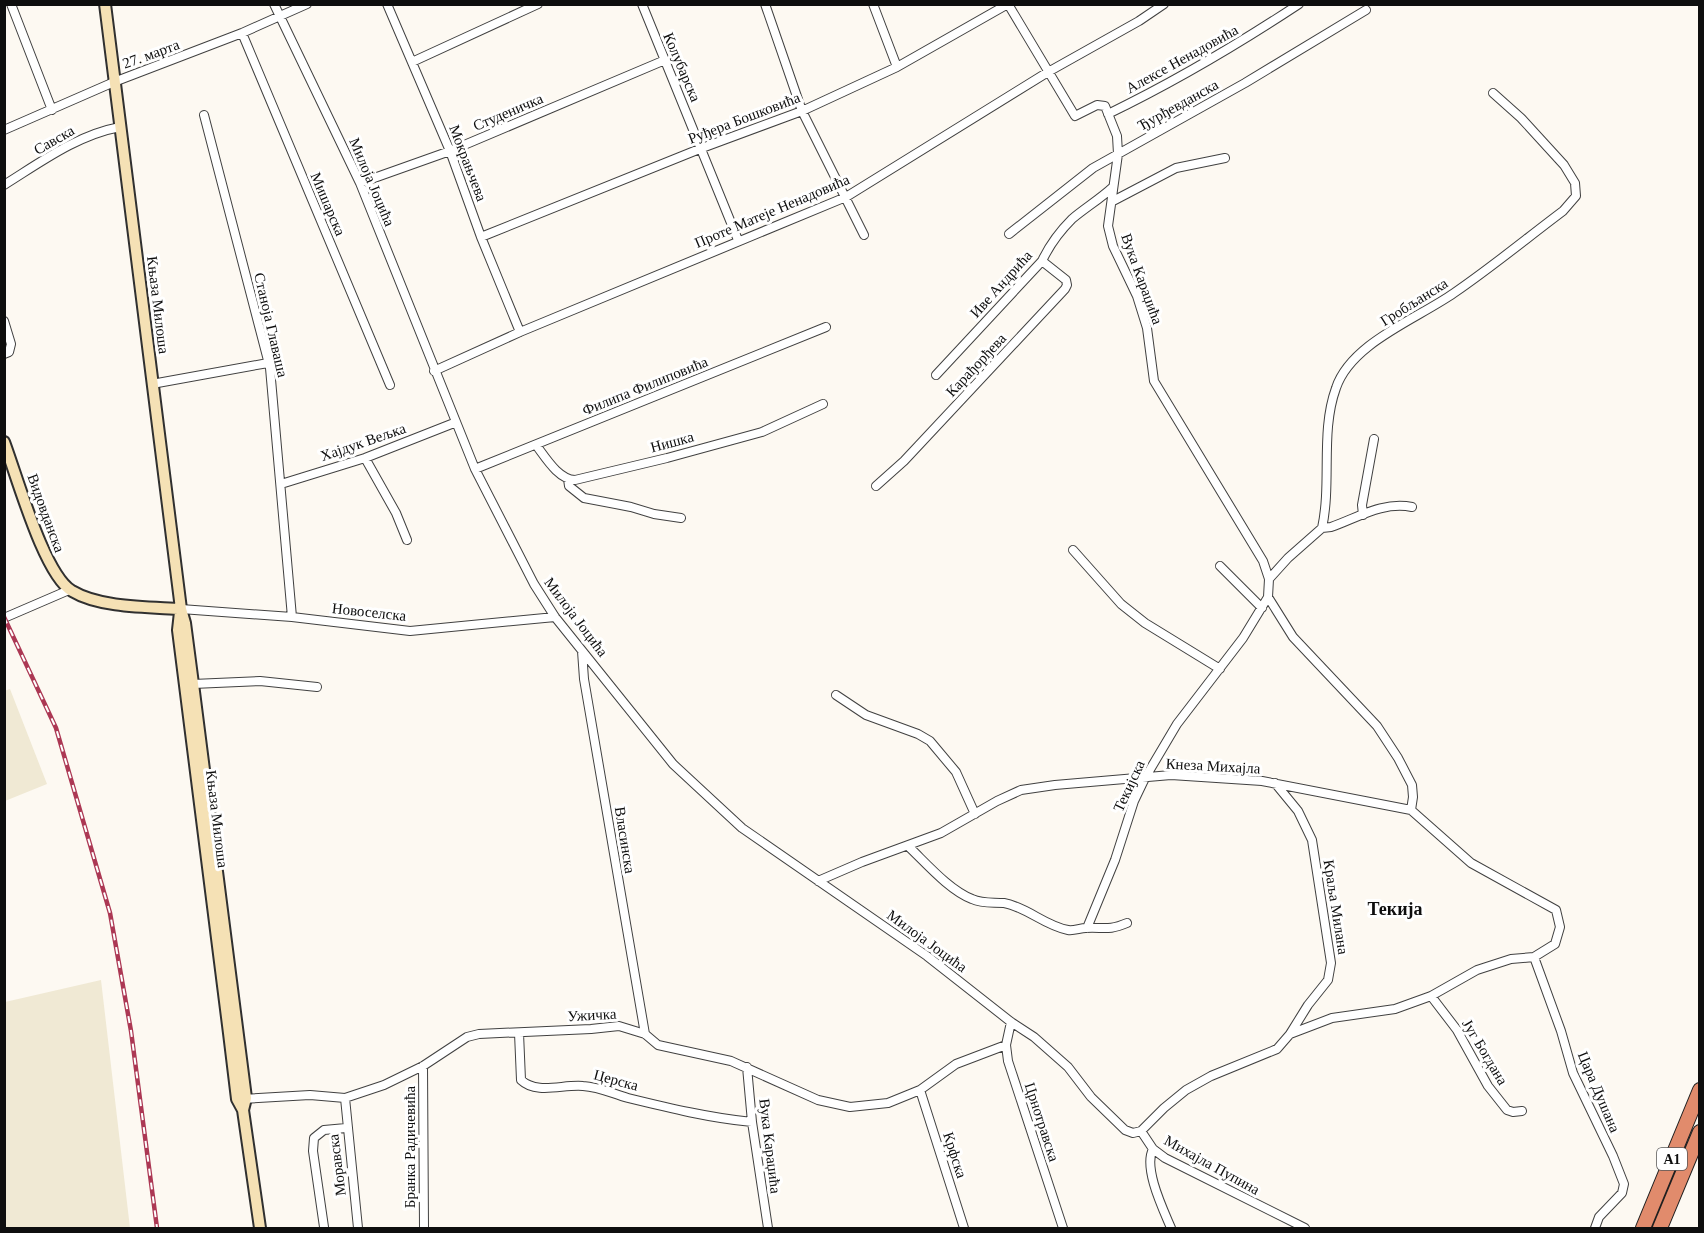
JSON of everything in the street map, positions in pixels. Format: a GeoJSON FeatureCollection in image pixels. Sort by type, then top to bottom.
{"type":"FeatureCollection","features":[{"type":"Feature","properties":{"kind":"highway","name":"A1"},"geometry":{"type":"LineString","coordinates":[[1643,1228],[1700,1090]]}},
{"type":"Feature","properties":{"kind":"highway","name":"A1"},"geometry":{"type":"LineString","coordinates":[[1660,1228],[1700,1132]]}},
{"type":"Feature","properties":{"kind":"main road","name":"Књаза Милоша"},"geometry":{"type":"LineString","coordinates":[[105,4],[181,609],[194,684],[233,1032]]}},
{"type":"Feature","properties":{"kind":"main road","name":"Видовданска"},"geometry":{"type":"LineString","coordinates":[[4,442],[47,561],[58,579],[69,590]]}},
{"type":"Feature","properties":{"kind":"main road"},"geometry":{"type":"LineString","coordinates":[[69,590],[86,597],[115,603],[181,609]]}},
{"type":"Feature","properties":{"kind":"main road","name":"Књаза Милоша"},"geometry":{"type":"LineString","coordinates":[[181,609],[178,623],[180,641],[233,1032]]}},
{"type":"Feature","properties":{"kind":"main road"},"geometry":{"type":"LineString","coordinates":[[233,1032],[260,1228]]}},
{"type":"Feature","properties":{"kind":"street","name":"Савска"},"geometry":{"type":"LineString","coordinates":[[11,4],[52,110]]}},
{"type":"Feature","properties":{"kind":"street","name":"Милоја Јоцића"},"geometry":{"type":"LineString","coordinates":[[274,4],[360,183],[474,469],[534,584],[555,617],[674,764],[742,828],[927,956],[1011,1022]]}},
{"type":"Feature","properties":{"kind":"street","name":"27. марта"},"geometry":{"type":"LineString","coordinates":[[4,130],[114,82],[242,33],[307,4]]}},
{"type":"Feature","properties":{"kind":"street","name":"Мокрањчева"},"geometry":{"type":"LineString","coordinates":[[387,4],[450,151],[481,237],[520,332]]}},
{"type":"Feature","properties":{"kind":"street"},"geometry":{"type":"LineString","coordinates":[[412,62],[538,4]]}},
{"type":"Feature","properties":{"kind":"street","name":"Колубарска"},"geometry":{"type":"LineString","coordinates":[[642,4],[738,240]]}},
{"type":"Feature","properties":{"kind":"street"},"geometry":{"type":"LineString","coordinates":[[765,4],[802,111],[864,235]]}},
{"type":"Feature","properties":{"kind":"street"},"geometry":{"type":"LineString","coordinates":[[873,4],[897,67]]}},
{"type":"Feature","properties":{"kind":"street","name":"Проте Матеје Ненадовића"},"geometry":{"type":"LineString","coordinates":[[434,372],[520,332],[846,196],[1164,4]]}},
{"type":"Feature","properties":{"kind":"street","name":"Алексе Ненадовића"},"geometry":{"type":"LineString","coordinates":[[1108,114],[1150,94],[1236,45],[1299,4]]}},
{"type":"Feature","properties":{"kind":"street"},"geometry":{"type":"LineString","coordinates":[[1008,5],[1075,116],[1097,105],[1103,105],[1108,114]]}},
{"type":"Feature","properties":{"kind":"street","name":"Руђера Бошковића"},"geometry":{"type":"LineString","coordinates":[[481,237],[702,148],[802,111],[897,67],[1008,5]]}},
{"type":"Feature","properties":{"kind":"street","name":"Ђурђевданска"},"geometry":{"type":"LineString","coordinates":[[1009,234],[1094,168],[1245,83],[1366,10]]}},
{"type":"Feature","properties":{"kind":"street","name":"Мишарска"},"geometry":{"type":"LineString","coordinates":[[242,33],[390,385]]}},
{"type":"Feature","properties":{"kind":"street","name":"Студеничка"},"geometry":{"type":"LineString","coordinates":[[360,183],[450,151],[664,60]]}},
{"type":"Feature","properties":{"kind":"street","name":"Гробљанска"},"geometry":{"type":"LineString","coordinates":[[1322,528],[1329,416],[1335,389],[1342,372],[1370,345],[1454,294],[1563,211],[1576,196],[1575,183],[1564,165],[1521,118],[1493,93]]}},
{"type":"Feature","properties":{"kind":"street","name":"Вука Караџића"},"geometry":{"type":"LineString","coordinates":[[1108,114],[1117,136],[1118,154],[1108,226],[1113,246],[1137,296],[1147,328],[1154,381],[1263,561],[1269,579]]}},
{"type":"Feature","properties":{"kind":"street","name":"Станоја Главаша"},"geometry":{"type":"LineString","coordinates":[[204,115],[268,363],[292,617]]}},
{"type":"Feature","properties":{"kind":"street","name":"Савска"},"geometry":{"type":"LineString","coordinates":[[4,185],[75,141],[106,129],[120,127]]}},
{"type":"Feature","properties":{"kind":"street"},"geometry":{"type":"LineString","coordinates":[[1113,201],[1176,168],[1225,158]]}},
{"type":"Feature","properties":{"kind":"street","name":"Иве Андрића"},"geometry":{"type":"LineString","coordinates":[[936,375],[1042,261],[1048,248],[1072,220],[1113,187]]}},
{"type":"Feature","properties":{"kind":"street","name":"Карађорђева"},"geometry":{"type":"LineString","coordinates":[[876,486],[904,461],[1065,290],[1066,280],[1042,261]]}},
{"type":"Feature","properties":{"kind":"street"},"geometry":{"type":"LineString","coordinates":[[4,321],[11,349],[4,354]]}},
{"type":"Feature","properties":{"kind":"street","name":"Филипа Филиповића"},"geometry":{"type":"LineString","coordinates":[[474,469],[536,446],[826,327]]}},
{"type":"Feature","properties":{"kind":"street"},"geometry":{"type":"LineString","coordinates":[[152,384],[268,363]]}},
{"type":"Feature","properties":{"kind":"street","name":"Нишка"},"geometry":{"type":"LineString","coordinates":[[568,479],[575,480],[667,458],[762,432],[824,404]]}},
{"type":"Feature","properties":{"kind":"street","name":"Хајдук Вељка"},"geometry":{"type":"LineString","coordinates":[[280,484],[365,458],[454,423]]}},
{"type":"Feature","properties":{"kind":"street"},"geometry":{"type":"LineString","coordinates":[[1363,515],[1362,505],[1374,439]]}},
{"type":"Feature","properties":{"kind":"street"},"geometry":{"type":"LineString","coordinates":[[536,446],[553,467],[568,479],[569,486],[584,498],[681,518]]}},
{"type":"Feature","properties":{"kind":"street"},"geometry":{"type":"LineString","coordinates":[[365,458],[396,513],[407,540]]}},
{"type":"Feature","properties":{"kind":"street"},"geometry":{"type":"LineString","coordinates":[[1011,1022],[1034,1037],[1068,1066],[1091,1097],[1125,1130],[1133,1133],[1141,1131],[1186,1090],[1211,1076],[1277,1049],[1290,1034],[1332,1018],[1395,1009],[1431,996],[1477,969],[1511,959],[1534,957],[1555,944],[1560,927],[1556,910],[1471,863],[1411,810],[1412,785],[1377,726],[1293,637],[1268,597],[1269,579],[1288,558],[1322,528],[1331,527],[1383,507],[1396,505],[1412,507]]}},
{"type":"Feature","properties":{"kind":"street"},"geometry":{"type":"LineString","coordinates":[[1073,550],[1121,604],[1145,623],[1220,669]]}},
{"type":"Feature","properties":{"kind":"street"},"geometry":{"type":"LineString","coordinates":[[1220,566],[1262,608]]}},
{"type":"Feature","properties":{"kind":"street"},"geometry":{"type":"LineString","coordinates":[[4,618],[69,590]]}},
{"type":"Feature","properties":{"kind":"street","name":"Текијска"},"geometry":{"type":"LineString","coordinates":[[1087,928],[1115,860],[1144,778],[1177,724],[1220,669],[1268,597]]}},
{"type":"Feature","properties":{"kind":"street","name":"Новоселска"},"geometry":{"type":"LineString","coordinates":[[181,609],[292,617],[410,631],[555,617]]}},
{"type":"Feature","properties":{"kind":"street","name":"Власинска"},"geometry":{"type":"LineString","coordinates":[[582,649],[586,690],[645,1034]]}},
{"type":"Feature","properties":{"kind":"street"},"geometry":{"type":"LineString","coordinates":[[194,684],[260,681],[316,687]]}},
{"type":"Feature","properties":{"kind":"street"},"geometry":{"type":"LineString","coordinates":[[836,694],[866,715],[918,734],[930,741],[956,772],[975,813]]}},
{"type":"Feature","properties":{"kind":"street","name":"Кнеза Михајла"},"geometry":{"type":"LineString","coordinates":[[818,881],[941,833],[1021,790],[1055,785],[1171,775],[1262,781],[1411,810]]}},
{"type":"Feature","properties":{"kind":"street","name":"Краља Милана"},"geometry":{"type":"LineString","coordinates":[[1275,783],[1298,811],[1311,840],[1331,963],[1328,980],[1308,1005],[1290,1034]]}},
{"type":"Feature","properties":{"kind":"street"},"geometry":{"type":"LineString","coordinates":[[908,846],[946,881],[971,899],[987,903],[1005,903],[1057,927],[1070,930],[1113,928],[1127,923]]}},
{"type":"Feature","properties":{"kind":"street","name":"Цара Душана"},"geometry":{"type":"LineString","coordinates":[[1534,957],[1561,1030],[1573,1073],[1624,1184],[1622,1193],[1599,1216],[1595,1228]]}},
{"type":"Feature","properties":{"kind":"street","name":"Југ Богдана"},"geometry":{"type":"LineString","coordinates":[[1431,996],[1457,1030],[1488,1086],[1507,1110],[1522,1111]]}},
{"type":"Feature","properties":{"kind":"street","name":"Црнотравска"},"geometry":{"type":"LineString","coordinates":[[1011,1022],[1006,1045],[1008,1061],[1064,1228]]}},
{"type":"Feature","properties":{"kind":"street","name":"Ужичка"},"geometry":{"type":"LineString","coordinates":[[242,1099],[310,1095],[345,1098],[384,1085],[423,1066],[467,1037],[479,1034],[619,1026],[645,1034],[658,1045],[731,1061],[818,1100],[850,1107],[888,1103],[920,1090],[956,1065],[1006,1045]]}},
{"type":"Feature","properties":{"kind":"street","name":"Церска"},"geometry":{"type":"LineString","coordinates":[[519,1033],[520,1080],[532,1088],[582,1085],[714,1118],[752,1122]]}},
{"type":"Feature","properties":{"kind":"street","name":"Бранка Радичевића"},"geometry":{"type":"LineString","coordinates":[[423,1066],[424,1228]]}},
{"type":"Feature","properties":{"kind":"street","name":"Вука Караџића"},"geometry":{"type":"LineString","coordinates":[[747,1067],[752,1122],[768,1228]]}},
{"type":"Feature","properties":{"kind":"street","name":"Крфска"},"geometry":{"type":"LineString","coordinates":[[920,1090],[964,1228]]}},
{"type":"Feature","properties":{"kind":"street","name":"Моравска"},"geometry":{"type":"LineString","coordinates":[[345,1098],[346,1128],[358,1228]]}},
{"type":"Feature","properties":{"kind":"street"},"geometry":{"type":"LineString","coordinates":[[324,1227],[313,1151],[314,1138],[324,1130],[346,1128]]}},
{"type":"Feature","properties":{"kind":"street","name":"Михајла Пупина"},"geometry":{"type":"LineString","coordinates":[[1141,1131],[1154,1149],[1165,1158],[1305,1228]]}},
{"type":"Feature","properties":{"kind":"street"},"geometry":{"type":"LineString","coordinates":[[1154,1149],[1150,1154],[1155,1188],[1171,1228]]}},
{"type":"Feature","properties":{"kind":"shaded area"},"geometry":{"type":"Polygon","coordinates":[[[10,689],[47,784],[5,801],[4,691],[10,689]]]}},
{"type":"Feature","properties":{"kind":"shaded area"},"geometry":{"type":"Polygon","coordinates":[[[101,980],[130,1228],[5,1228],[5,1002],[101,980]]]}},
{"type":"Feature","properties":{"kind":"railway"},"geometry":{"type":"LineString","coordinates":[[4,617],[56,728],[110,913],[131,1031],[157,1228]]}},
{"type":"Feature","properties":{"kind":"district","name":"Текија"},"geometry":{"type":"Point","coordinates":[1395,909]}}]}
